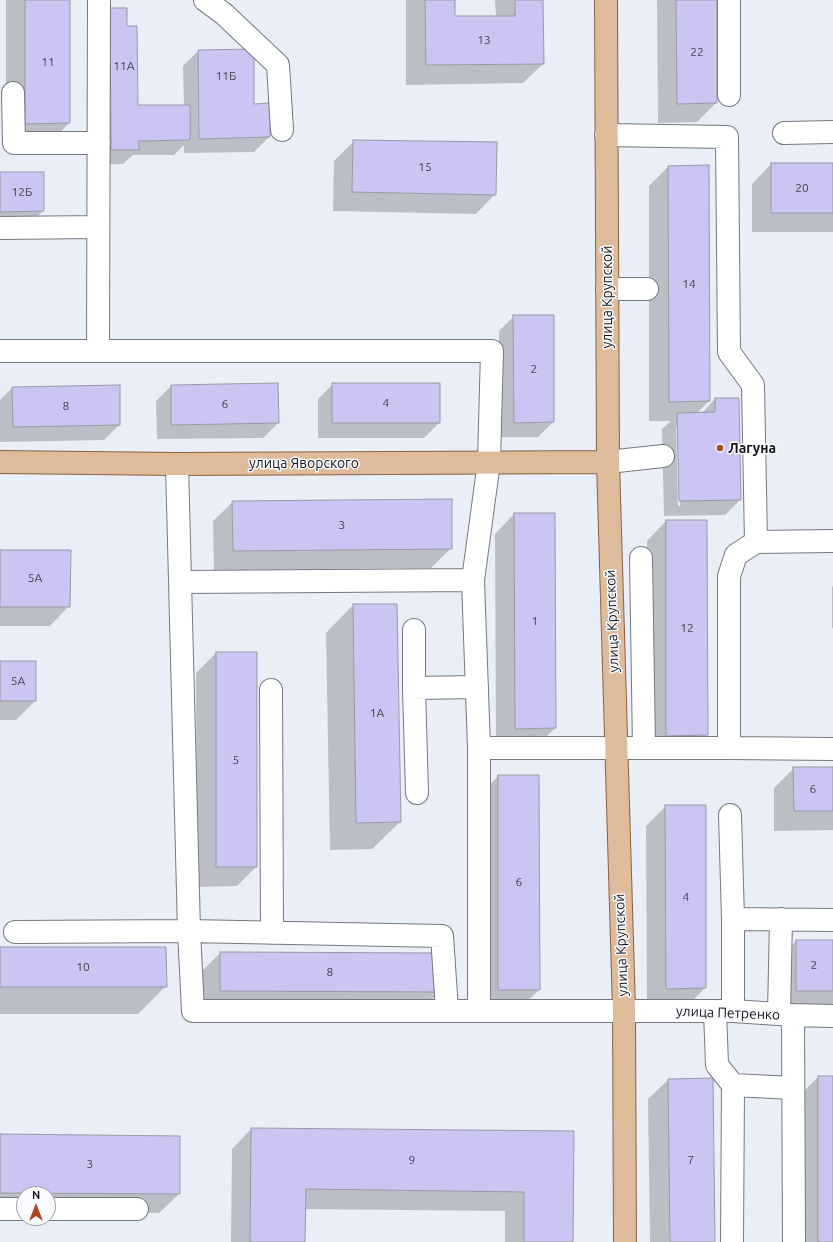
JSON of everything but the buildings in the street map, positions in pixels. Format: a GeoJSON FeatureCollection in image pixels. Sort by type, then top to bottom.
{"type":"FeatureCollection","features":[{"type":"Feature","properties":{"kind":"main road","name":"улица Крупской"},"geometry":{"type":"LineString","coordinates":[[606,0],[608,462],[615,748],[624,1010],[625,1242]]}},
{"type":"Feature","properties":{"kind":"main road","name":"улица Яворского"},"geometry":{"type":"LineString","coordinates":[[0,462],[177,464],[608,462]]}},
{"type":"Feature","properties":{"kind":"street"},"geometry":{"type":"LineString","coordinates":[[98,351],[99,0]]}},
{"type":"Feature","properties":{"kind":"street"},"geometry":{"type":"LineString","coordinates":[[206,0],[224,14],[278,65],[282,130]]}},
{"type":"Feature","properties":{"kind":"street"},"geometry":{"type":"LineString","coordinates":[[729,0],[729,95]]}},
{"type":"Feature","properties":{"kind":"street"},"geometry":{"type":"LineString","coordinates":[[13,93],[14,143],[99,143]]}},
{"type":"Feature","properties":{"kind":"street"},"geometry":{"type":"LineString","coordinates":[[784,133],[833,132]]}},
{"type":"Feature","properties":{"kind":"street"},"geometry":{"type":"LineString","coordinates":[[606,135],[727,138],[730,352],[753,385],[756,542]]}},
{"type":"Feature","properties":{"kind":"street"},"geometry":{"type":"LineString","coordinates":[[0,228],[98,227]]}},
{"type":"Feature","properties":{"kind":"street"},"geometry":{"type":"LineString","coordinates":[[607,289],[647,289]]}},
{"type":"Feature","properties":{"kind":"street"},"geometry":{"type":"LineString","coordinates":[[0,351],[492,351],[489,462],[473,580],[479,748],[479,1011]]}},
{"type":"Feature","properties":{"kind":"street"},"geometry":{"type":"LineString","coordinates":[[608,462],[663,456]]}},
{"type":"Feature","properties":{"kind":"street"},"geometry":{"type":"LineString","coordinates":[[177,464],[189,932]]}},
{"type":"Feature","properties":{"kind":"street"},"geometry":{"type":"LineString","coordinates":[[730,748],[729,576],[736,555],[756,542],[833,540]]}},
{"type":"Feature","properties":{"kind":"street"},"geometry":{"type":"LineString","coordinates":[[641,558],[644,748]]}},
{"type":"Feature","properties":{"kind":"street"},"geometry":{"type":"LineString","coordinates":[[181,582],[473,580]]}},
{"type":"Feature","properties":{"kind":"street"},"geometry":{"type":"LineString","coordinates":[[414,630],[417,793]]}},
{"type":"Feature","properties":{"kind":"street"},"geometry":{"type":"LineString","coordinates":[[414,688],[477,687]]}},
{"type":"Feature","properties":{"kind":"street"},"geometry":{"type":"LineString","coordinates":[[271,690],[272,933]]}},
{"type":"Feature","properties":{"kind":"street"},"geometry":{"type":"LineString","coordinates":[[479,748],[833,749]]}},
{"type":"Feature","properties":{"kind":"street"},"geometry":{"type":"LineString","coordinates":[[730,815],[733,918],[718,1065],[733,1085],[732,1242]]}},
{"type":"Feature","properties":{"kind":"street"},"geometry":{"type":"LineString","coordinates":[[733,918],[833,920]]}},
{"type":"Feature","properties":{"kind":"street"},"geometry":{"type":"LineString","coordinates":[[781,919],[786,1015],[793,1088],[794,1242]]}},
{"type":"Feature","properties":{"kind":"street"},"geometry":{"type":"LineString","coordinates":[[15,932],[189,932],[442,936],[447,1010]]}},
{"type":"Feature","properties":{"kind":"street","name":"улица Петренко"},"geometry":{"type":"LineString","coordinates":[[189,932],[192,1011],[624,1010],[724,1011],[833,1016]]}},
{"type":"Feature","properties":{"kind":"street"},"geometry":{"type":"LineString","coordinates":[[733,1085],[793,1088]]}},
{"type":"Feature","properties":{"kind":"street"},"geometry":{"type":"LineString","coordinates":[[0,1209],[16,1209]]}},
{"type":"Feature","properties":{"kind":"street"},"geometry":{"type":"LineString","coordinates":[[56,1209],[137,1210]]}},
{"type":"Feature","properties":{"kind":"place","name":"Лагуна"},"geometry":{"type":"Point","coordinates":[720,448]}}]}
